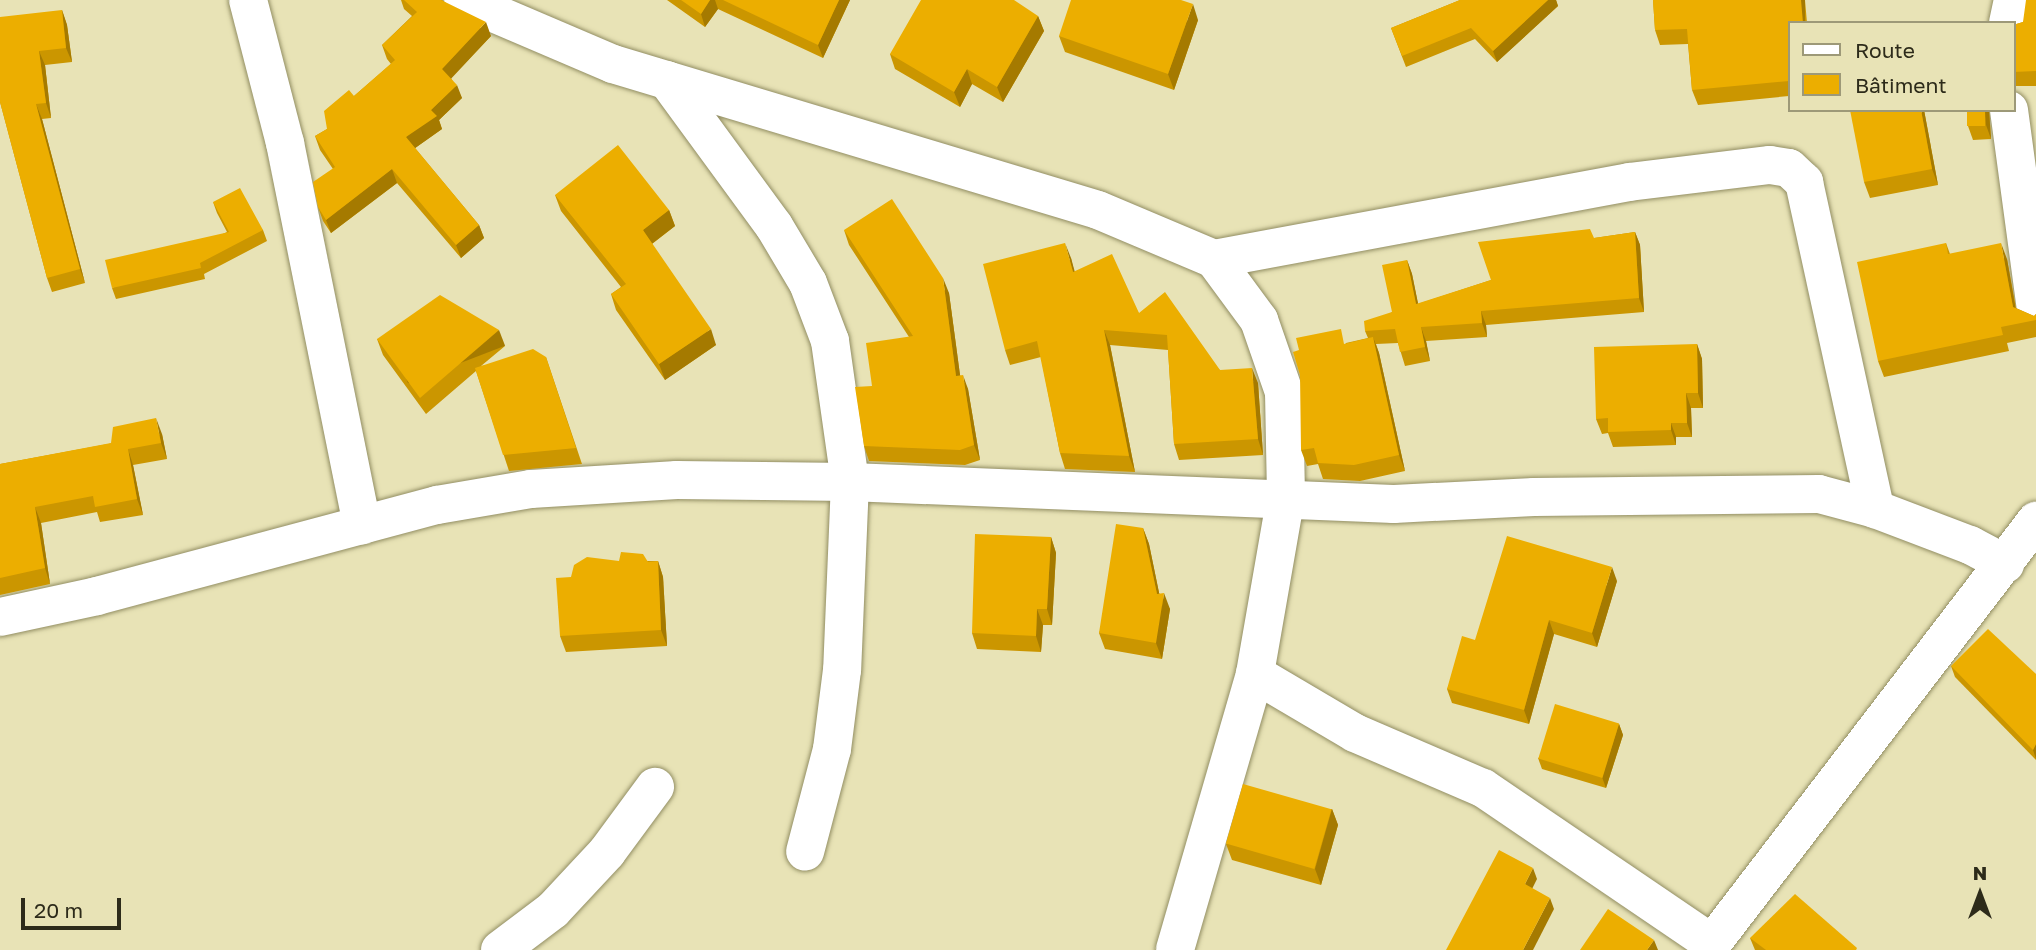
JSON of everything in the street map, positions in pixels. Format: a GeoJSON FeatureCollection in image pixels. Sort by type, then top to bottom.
{"type":"FeatureCollection","features":[{"type":"Feature","properties":{"kind":"street"},"geometry":{"type":"LineString","coordinates":[[248,0],[285,143],[362,525]]}},
{"type":"Feature","properties":{"kind":"street"},"geometry":{"type":"LineString","coordinates":[[463,0],[612,64],[1098,210],[1214,258],[1259,320],[1284,392],[1286,496],[1255,674],[1175,950]]}},
{"type":"Feature","properties":{"kind":"street"},"geometry":{"type":"LineString","coordinates":[[2008,21],[2013,0]]}},
{"type":"Feature","properties":{"kind":"street"},"geometry":{"type":"LineString","coordinates":[[667,80],[774,226],[808,283],[830,341],[850,482],[840,683],[827,775],[806,852]]}},
{"type":"Feature","properties":{"kind":"street"},"geometry":{"type":"LineString","coordinates":[[2009,112],[2036,310]]}},
{"type":"Feature","properties":{"kind":"street"},"geometry":{"type":"LineString","coordinates":[[1214,258],[1629,182],[1770,165],[1789,168],[1804,182],[1875,509]]}},
{"type":"Feature","properties":{"kind":"street"},"geometry":{"type":"LineString","coordinates":[[0,617],[97,596],[437,505],[531,489],[677,480],[850,482],[1286,496],[1394,504],[1534,497],[1819,494],[1875,509],[1970,545],[2005,564]]}},
{"type":"Feature","properties":{"kind":"street"},"geometry":{"type":"LineString","coordinates":[[1255,674],[1355,733],[1483,789],[1709,947],[2036,521]]}},
{"type":"Feature","properties":{"kind":"street"},"geometry":{"type":"LineString","coordinates":[[500,950],[554,911],[607,852],[654,787]]}},
{"type":"Feature","properties":{"kind":"building"},"geometry":{"type":"Polygon","coordinates":[[[404,0],[441,0],[486,22],[442,69],[457,85],[431,110],[437,116],[406,137],[479,225],[456,245],[392,169],[326,220],[318,207],[313,182],[335,167],[315,136],[327,129],[324,111],[349,90],[354,96],[395,60],[382,45],[417,12],[404,0]]]}},
{"type":"Feature","properties":{"kind":"building"},"geometry":{"type":"Polygon","coordinates":[[[681,0],[710,0],[701,14],[681,0]]]}},
{"type":"Feature","properties":{"kind":"building"},"geometry":{"type":"Polygon","coordinates":[[[723,0],[839,0],[818,45],[723,0]]]}},
{"type":"Feature","properties":{"kind":"building"},"geometry":{"type":"Polygon","coordinates":[[[921,0],[1014,0],[1038,16],[997,87],[967,69],[954,92],[890,54],[921,0]]]}},
{"type":"Feature","properties":{"kind":"building"},"geometry":{"type":"Polygon","coordinates":[[[1071,0],[1181,0],[1193,4],[1168,74],[1059,36],[1071,0]]]}},
{"type":"Feature","properties":{"kind":"building"},"geometry":{"type":"Polygon","coordinates":[[[1460,0],[1548,0],[1493,51],[1471,28],[1402,56],[1391,28],[1460,0]]]}},
{"type":"Feature","properties":{"kind":"building"},"geometry":{"type":"Polygon","coordinates":[[[1653,0],[1801,0],[1803,21],[1787,21],[1787,81],[1692,90],[1687,29],[1655,30],[1653,0]]]}},
{"type":"Feature","properties":{"kind":"building"},"geometry":{"type":"Polygon","coordinates":[[[2026,0],[2036,0],[2036,71],[2015,72],[2015,24],[2023,22],[2026,0]]]}},
{"type":"Feature","properties":{"kind":"building"},"geometry":{"type":"Polygon","coordinates":[[[62,10],[66,48],[39,51],[46,103],[36,104],[80,269],[47,278],[0,102],[0,17],[62,10]]]}},
{"type":"Feature","properties":{"kind":"building"},"geometry":{"type":"Polygon","coordinates":[[[1850,112],[1921,112],[1932,169],[1864,182],[1850,112]]]}},
{"type":"Feature","properties":{"kind":"building"},"geometry":{"type":"Polygon","coordinates":[[[1967,112],[1985,112],[1985,126],[1967,126],[1967,112]]]}},
{"type":"Feature","properties":{"kind":"building"},"geometry":{"type":"Polygon","coordinates":[[[618,145],[669,210],[643,230],[711,329],[659,364],[611,294],[626,284],[555,195],[618,145]]]}},
{"type":"Feature","properties":{"kind":"building"},"geometry":{"type":"Polygon","coordinates":[[[240,188],[263,230],[200,263],[201,268],[112,288],[105,260],[229,232],[213,202],[240,188]]]}},
{"type":"Feature","properties":{"kind":"building"},"geometry":{"type":"Polygon","coordinates":[[[892,199],[943,278],[956,376],[963,375],[974,445],[960,450],[864,446],[855,387],[872,386],[866,343],[913,336],[844,230],[892,199]]]}},
{"type":"Feature","properties":{"kind":"building"},"geometry":{"type":"Polygon","coordinates":[[[1590,229],[1594,238],[1635,232],[1639,298],[1481,311],[1482,323],[1421,327],[1425,347],[1400,352],[1395,329],[1365,331],[1364,321],[1392,312],[1382,265],[1407,260],[1416,304],[1491,280],[1478,242],[1590,229]]]}},
{"type":"Feature","properties":{"kind":"building"},"geometry":{"type":"Polygon","coordinates":[[[1065,243],[1073,272],[1112,254],[1139,313],[1165,292],[1220,370],[1252,368],[1258,439],[1174,444],[1167,335],[1104,330],[1129,456],[1060,453],[1037,341],[1005,350],[983,264],[1065,243]]]}},
{"type":"Feature","properties":{"kind":"building"},"geometry":{"type":"Polygon","coordinates":[[[1946,243],[1948,254],[2001,243],[2013,307],[2034,316],[2036,314],[2036,320],[2001,327],[2003,335],[1878,361],[1857,262],[1946,243]]]}},
{"type":"Feature","properties":{"kind":"building"},"geometry":{"type":"Polygon","coordinates":[[[440,295],[499,330],[420,398],[377,339],[440,295]]]}},
{"type":"Feature","properties":{"kind":"building"},"geometry":{"type":"Polygon","coordinates":[[[1341,329],[1344,344],[1373,337],[1399,455],[1354,465],[1318,463],[1314,448],[1301,450],[1300,375],[1293,352],[1299,350],[1296,338],[1341,329]]]}},
{"type":"Feature","properties":{"kind":"building"},"geometry":{"type":"Polygon","coordinates":[[[1697,344],[1698,393],[1686,393],[1687,423],[1671,423],[1671,430],[1608,432],[1608,418],[1596,419],[1594,347],[1697,344]]]}},
{"type":"Feature","properties":{"kind":"building"},"geometry":{"type":"Polygon","coordinates":[[[533,349],[546,357],[576,448],[503,455],[475,368],[533,349]]]}},
{"type":"Feature","properties":{"kind":"building"},"geometry":{"type":"Polygon","coordinates":[[[156,418],[161,443],[128,449],[137,499],[95,507],[93,496],[35,507],[45,568],[0,578],[0,464],[111,443],[113,427],[156,418]]]}},
{"type":"Feature","properties":{"kind":"building"},"geometry":{"type":"Polygon","coordinates":[[[1116,524],[1143,528],[1157,594],[1164,593],[1156,643],[1099,633],[1116,524]]]}},
{"type":"Feature","properties":{"kind":"building"},"geometry":{"type":"Polygon","coordinates":[[[975,534],[1051,537],[1047,609],[1037,609],[1036,636],[972,633],[975,534]]]}},
{"type":"Feature","properties":{"kind":"building"},"geometry":{"type":"Polygon","coordinates":[[[1507,536],[1612,567],[1592,633],[1549,620],[1524,710],[1447,689],[1462,636],[1475,640],[1507,536]]]}},
{"type":"Feature","properties":{"kind":"building"},"geometry":{"type":"Polygon","coordinates":[[[621,552],[643,554],[648,562],[658,561],[661,630],[560,636],[556,578],[571,577],[574,565],[587,557],[619,561],[621,552]]]}},
{"type":"Feature","properties":{"kind":"building"},"geometry":{"type":"Polygon","coordinates":[[[1988,629],[2036,674],[2036,744],[2033,750],[1951,666],[1988,629]]]}},
{"type":"Feature","properties":{"kind":"building"},"geometry":{"type":"Polygon","coordinates":[[[1555,704],[1619,724],[1602,778],[1538,759],[1555,704]]]}},
{"type":"Feature","properties":{"kind":"building"},"geometry":{"type":"Polygon","coordinates":[[[1243,784],[1331,809],[1314,869],[1226,844],[1243,784]]]}},
{"type":"Feature","properties":{"kind":"building"},"geometry":{"type":"Polygon","coordinates":[[[1499,850],[1533,868],[1525,884],[1550,898],[1523,950],[1446,950],[1499,850]]]}},
{"type":"Feature","properties":{"kind":"building"},"geometry":{"type":"Polygon","coordinates":[[[1795,894],[1857,948],[1856,950],[1766,950],[1750,938],[1795,894]]]}},
{"type":"Feature","properties":{"kind":"building"},"geometry":{"type":"Polygon","coordinates":[[[1608,909],[1654,940],[1647,950],[1580,950],[1608,909]]]}}]}
